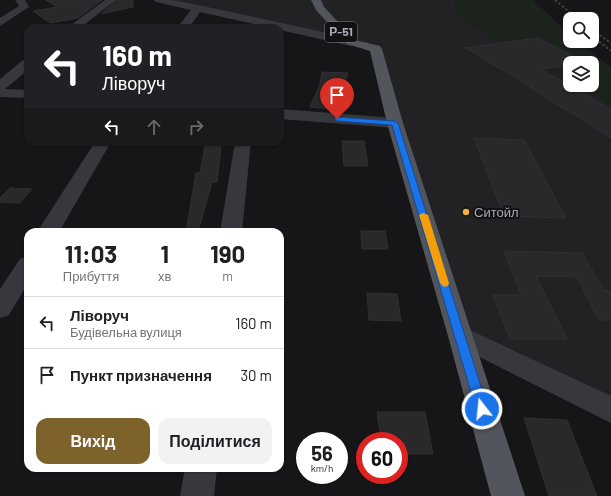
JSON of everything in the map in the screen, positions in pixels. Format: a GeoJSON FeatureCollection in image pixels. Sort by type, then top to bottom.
{"type":"FeatureCollection","features":[{"type":"Feature","properties":{"kind":"main road","name":"Р-51"},"geometry":{"type":"LineString","coordinates":[[316,0],[320,8],[351,42],[376,49],[394,123],[461,336],[508,496]]}},
{"type":"Feature","properties":{"kind":"street"},"geometry":{"type":"LineString","coordinates":[[0,23],[24,7],[20,0]]}},
{"type":"Feature","properties":{"kind":"street"},"geometry":{"type":"LineString","coordinates":[[78,24],[111,0]]}},
{"type":"Feature","properties":{"kind":"street"},"geometry":{"type":"LineString","coordinates":[[159,0],[270,24]]}},
{"type":"Feature","properties":{"kind":"street"},"geometry":{"type":"LineString","coordinates":[[186,24],[198,8]]}},
{"type":"Feature","properties":{"kind":"street"},"geometry":{"type":"LineString","coordinates":[[284,27],[351,42]]}},
{"type":"Feature","properties":{"kind":"street"},"geometry":{"type":"LineString","coordinates":[[3,94],[24,68]]}},
{"type":"Feature","properties":{"kind":"street"},"geometry":{"type":"LineString","coordinates":[[3,94],[24,94]]}},
{"type":"Feature","properties":{"kind":"street"},"geometry":{"type":"LineString","coordinates":[[284,114],[394,123]]}},
{"type":"Feature","properties":{"kind":"street"},"geometry":{"type":"LineString","coordinates":[[50,228],[101,146]]}},
{"type":"Feature","properties":{"kind":"street"},"geometry":{"type":"LineString","coordinates":[[232,228],[242,146]]}},
{"type":"Feature","properties":{"kind":"street"},"geometry":{"type":"LineString","coordinates":[[0,309],[24,270]]}},
{"type":"Feature","properties":{"kind":"street"},"geometry":{"type":"LineString","coordinates":[[461,336],[611,410]]}},
{"type":"Feature","properties":{"kind":"street"},"geometry":{"type":"LineString","coordinates":[[197,496],[200,472]]}},
{"type":"Feature","properties":{"kind":"shaded area"},"geometry":{"type":"Polygon","coordinates":[[[159,0],[454,0],[457,13],[479,30],[563,76],[563,92],[591,92],[611,103],[611,410],[461,336],[376,49],[284,28],[284,24],[265,24],[159,0]]]}},
{"type":"Feature","properties":{"kind":"shaded area"},"geometry":{"type":"Polygon","coordinates":[[[454,0],[533,0],[563,28],[563,48],[586,48],[597,56],[563,56],[563,76],[479,30],[457,13],[454,0]]]}},
{"type":"Feature","properties":{"kind":"shaded area"},"geometry":{"type":"Polygon","coordinates":[[[599,58],[611,67],[611,103],[591,92],[599,92],[599,58]]]}},
{"type":"Feature","properties":{"kind":"building"},"geometry":{"type":"Polygon","coordinates":[[[46,0],[102,0],[78,18],[50,23],[33,11],[57,7],[46,0]]]}},
{"type":"Feature","properties":{"kind":"building"},"geometry":{"type":"Polygon","coordinates":[[[117,0],[133,0],[133,7],[101,14],[117,0]]]}},
{"type":"Feature","properties":{"kind":"building"},"geometry":{"type":"Polygon","coordinates":[[[538,38],[573,56],[563,56],[563,66],[540,69],[563,82],[563,92],[581,92],[611,109],[611,138],[530,87],[532,87],[465,48],[538,38]]]}},
{"type":"Feature","properties":{"kind":"building"},"geometry":{"type":"Polygon","coordinates":[[[322,72],[348,73],[335,109],[310,107],[320,84],[322,72]]]}},
{"type":"Feature","properties":{"kind":"building"},"geometry":{"type":"Polygon","coordinates":[[[474,138],[524,140],[566,218],[504,216],[474,138]]]}},
{"type":"Feature","properties":{"kind":"building"},"geometry":{"type":"Polygon","coordinates":[[[342,141],[364,141],[368,166],[344,166],[342,141]]]}},
{"type":"Feature","properties":{"kind":"building"},"geometry":{"type":"Polygon","coordinates":[[[205,146],[221,146],[217,182],[212,182],[199,228],[187,228],[196,173],[200,173],[205,146]]]}},
{"type":"Feature","properties":{"kind":"building"},"geometry":{"type":"Polygon","coordinates":[[[10,188],[32,189],[20,203],[0,202],[0,198],[10,188]]]}},
{"type":"Feature","properties":{"kind":"building"},"geometry":{"type":"Polygon","coordinates":[[[361,231],[385,231],[388,249],[362,249],[361,231]]]}},
{"type":"Feature","properties":{"kind":"building"},"geometry":{"type":"Polygon","coordinates":[[[504,251],[582,253],[604,290],[611,291],[611,320],[599,320],[577,277],[536,276],[567,339],[510,339],[493,295],[521,295],[504,251]]]}},
{"type":"Feature","properties":{"kind":"building"},"geometry":{"type":"Polygon","coordinates":[[[367,293],[397,294],[401,321],[369,320],[367,293]]]}},
{"type":"Feature","properties":{"kind":"building"},"geometry":{"type":"Polygon","coordinates":[[[377,412],[425,412],[433,454],[408,454],[408,432],[380,432],[377,412]]]}},
{"type":"Feature","properties":{"kind":"building"},"geometry":{"type":"Polygon","coordinates":[[[524,418],[567,420],[597,496],[549,496],[524,418]]]}},
{"type":"Feature","properties":{"kind":"railway"},"geometry":{"type":"LineString","coordinates":[[555,0],[570,12]]}},
{"type":"Feature","properties":{"kind":"railway"},"geometry":{"type":"LineString","coordinates":[[599,35],[611,43]]}},
{"type":"Feature","properties":{"kind":"railway"},"geometry":{"type":"LineString","coordinates":[[599,42],[611,51]]}},
{"type":"Feature","properties":{"kind":"slow traffic"},"geometry":{"type":"LineString","coordinates":[[423,215],[444,283]]}},
{"type":"Feature","properties":{"kind":"place","name":"Ситойл"},"geometry":{"type":"Point","coordinates":[466,212]}},
{"type":"Feature","properties":{"kind":"route"},"geometry":{"type":"LineString","coordinates":[[337,119],[394,123],[461,336],[482,409]]}}]}
